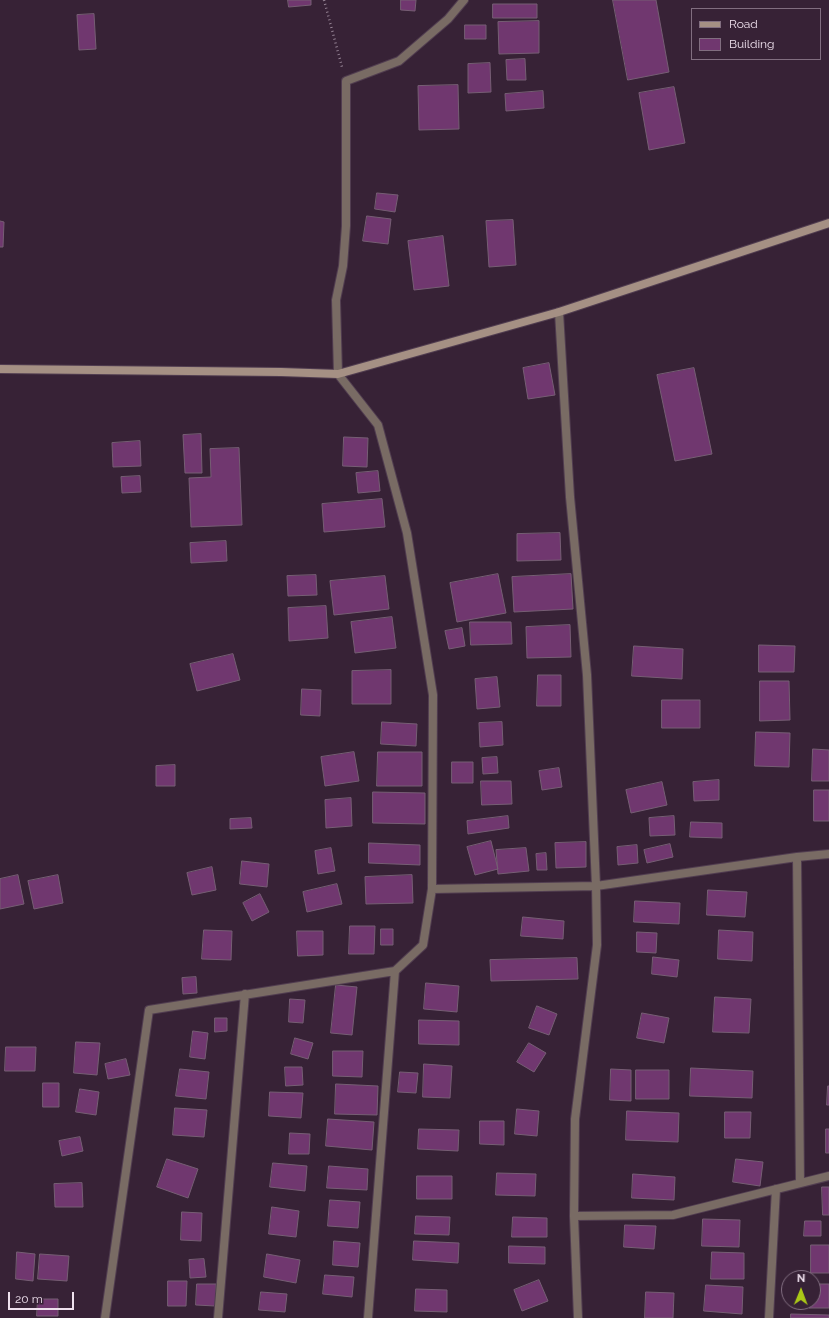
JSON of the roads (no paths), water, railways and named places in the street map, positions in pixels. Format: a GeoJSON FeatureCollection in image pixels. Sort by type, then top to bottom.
{"type":"FeatureCollection","features":[{"type":"Feature","properties":{"kind":"street"},"geometry":{"type":"LineString","coordinates":[[104,1318],[149,1010],[396,970],[423,945],[432,889],[433,695],[407,533],[378,425],[338,374],[336,300],[343,266],[346,226],[346,81],[400,61],[448,19],[464,0]]}},
{"type":"Feature","properties":{"kind":"street"},"geometry":{"type":"LineString","coordinates":[[0,369],[338,374],[559,312],[829,223]]}},
{"type":"Feature","properties":{"kind":"street"},"geometry":{"type":"LineString","coordinates":[[559,312],[570,497],[587,675],[596,886],[597,945],[575,1119],[574,1216],[578,1318]]}},
{"type":"Feature","properties":{"kind":"street"},"geometry":{"type":"LineString","coordinates":[[432,889],[596,886],[797,857],[829,854]]}},
{"type":"Feature","properties":{"kind":"street"},"geometry":{"type":"LineString","coordinates":[[797,857],[800,1183]]}},
{"type":"Feature","properties":{"kind":"street"},"geometry":{"type":"LineString","coordinates":[[368,1318],[396,970]]}},
{"type":"Feature","properties":{"kind":"street"},"geometry":{"type":"LineString","coordinates":[[218,1318],[245,994]]}},
{"type":"Feature","properties":{"kind":"street"},"geometry":{"type":"LineString","coordinates":[[574,1216],[673,1215],[829,1176]]}},
{"type":"Feature","properties":{"kind":"street"},"geometry":{"type":"LineString","coordinates":[[769,1318],[776,1189]]}}]}
